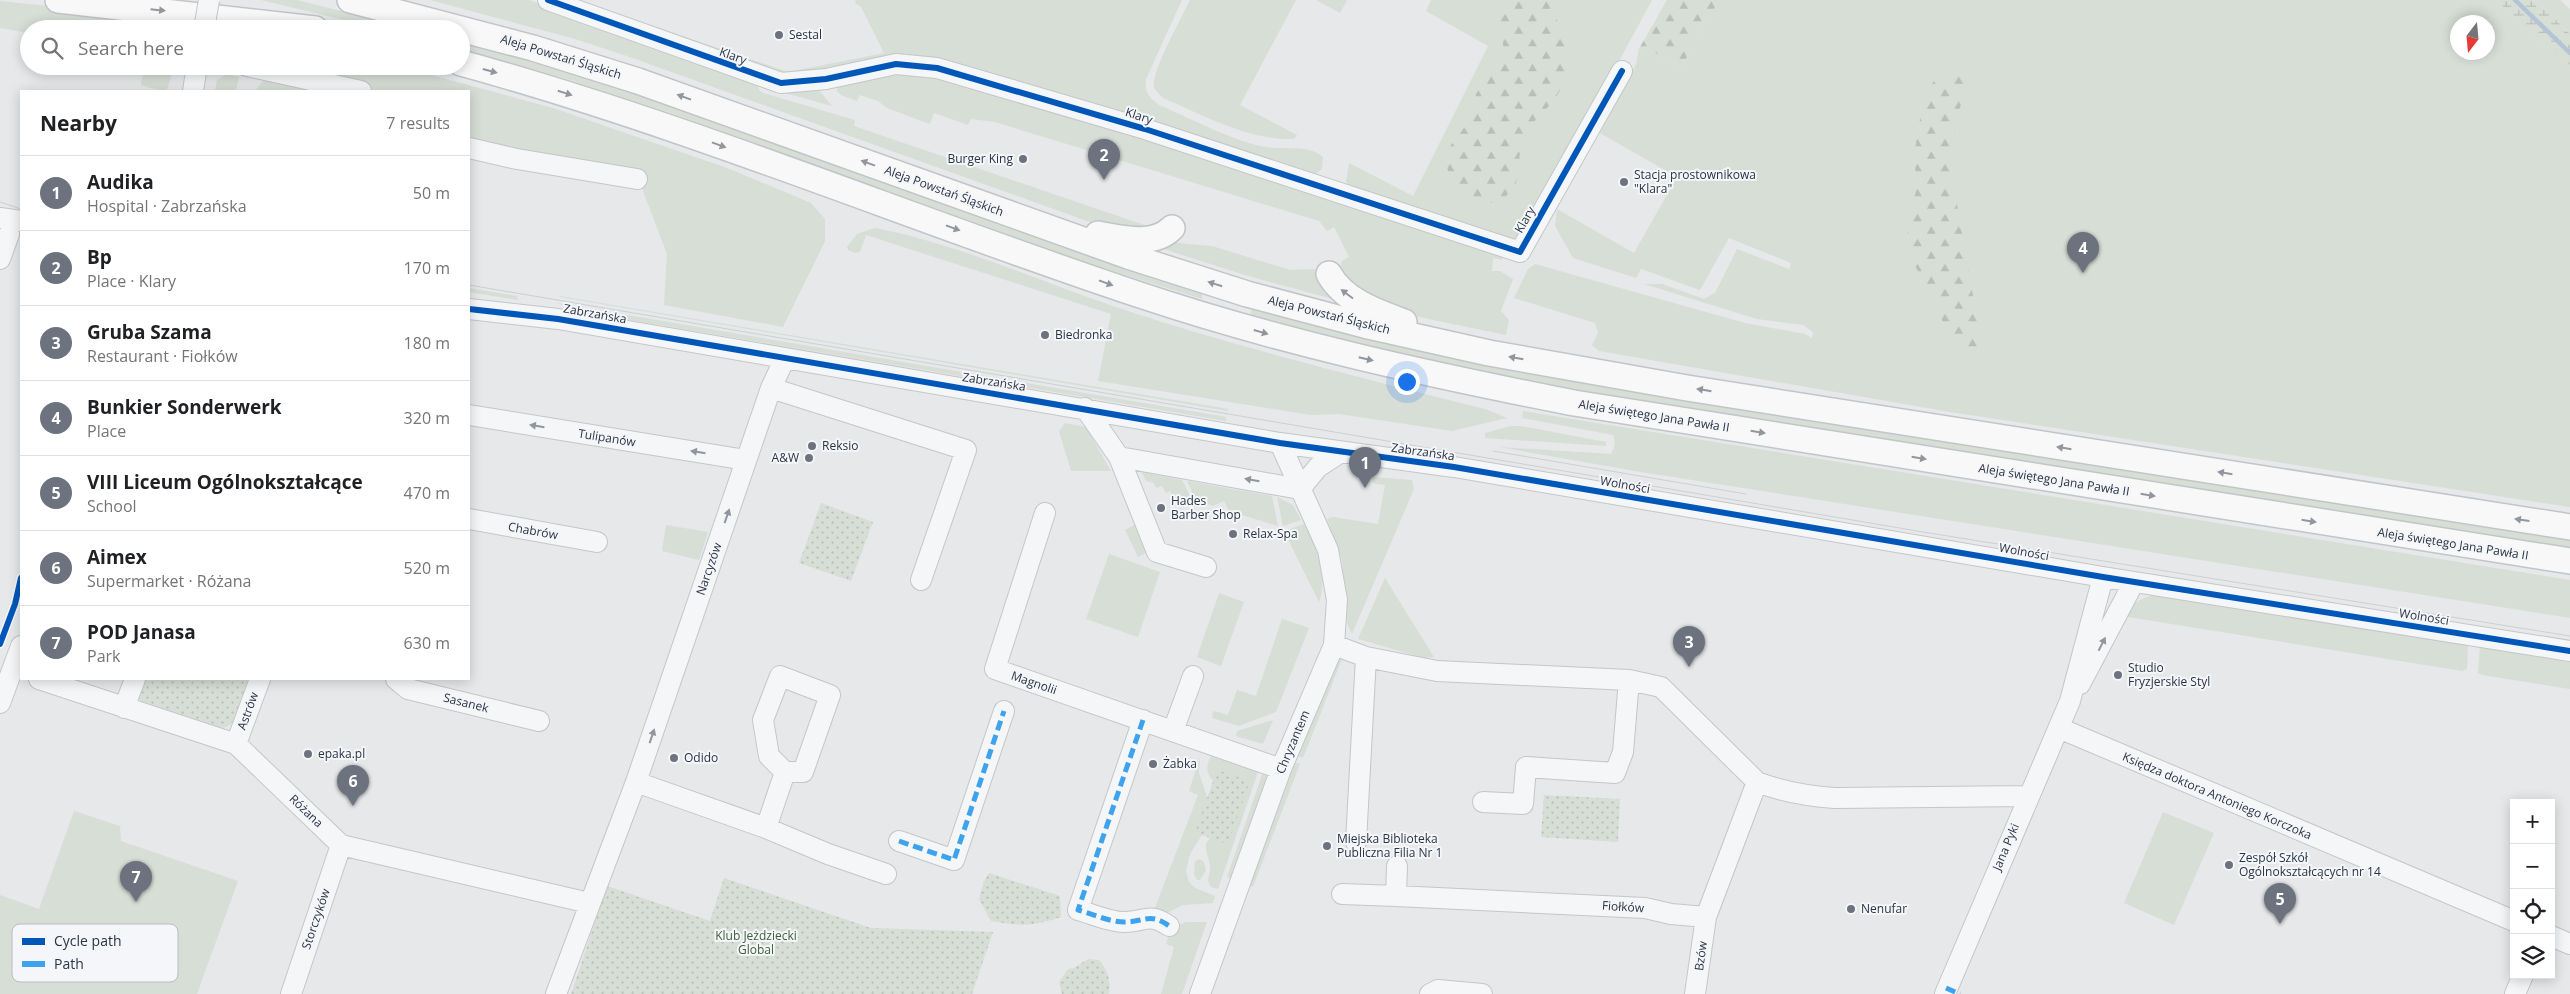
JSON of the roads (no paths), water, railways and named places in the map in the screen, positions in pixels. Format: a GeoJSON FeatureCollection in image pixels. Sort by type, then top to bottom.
{"type":"FeatureCollection","features":[{"type":"Feature","properties":{"kind":"main road"},"geometry":{"type":"LineString","coordinates":[[58,0],[235,20]]}},
{"type":"Feature","properties":{"kind":"main road"},"geometry":{"type":"LineString","coordinates":[[204,0],[287,20]]}},
{"type":"Feature","properties":{"kind":"main road","name":"Aleja Powstań Śląskich"},"geometry":{"type":"LineString","coordinates":[[360,2],[428,20]]}},
{"type":"Feature","properties":{"kind":"main road","name":"Aleja Powstań Śląskich"},"geometry":{"type":"LineString","coordinates":[[470,31],[533,48],[638,81],[1128,256],[1247,294],[1364,325],[1489,353],[1705,391],[2570,527]]}},
{"type":"Feature","properties":{"kind":"main road","name":"Aleja świętego Jana Pawła II"},"geometry":{"type":"LineString","coordinates":[[470,66],[635,115],[1137,294],[1318,348],[1537,396],[2419,539],[2570,561]]}},
{"type":"Feature","properties":{"kind":"main road"},"geometry":{"type":"LineString","coordinates":[[1040,225],[1144,240],[1160,236],[1172,228]]}},
{"type":"Feature","properties":{"kind":"main road"},"geometry":{"type":"LineString","coordinates":[[1329,274],[1345,295],[1381,313],[1489,353]]}},
{"type":"Feature","properties":{"kind":"street"},"geometry":{"type":"LineString","coordinates":[[206,20],[210,0]]}},
{"type":"Feature","properties":{"kind":"street","name":"Klary"},"geometry":{"type":"LineString","coordinates":[[548,0],[750,74],[781,83],[826,79],[896,64],[937,68],[1136,127],[1520,252],[1622,71]]}},
{"type":"Feature","properties":{"kind":"street"},"geometry":{"type":"LineString","coordinates":[[193,90],[196,75]]}},
{"type":"Feature","properties":{"kind":"street"},"geometry":{"type":"LineString","coordinates":[[288,75],[356,90]]}},
{"type":"Feature","properties":{"kind":"street"},"geometry":{"type":"LineString","coordinates":[[470,148],[517,160],[637,179]]}},
{"type":"Feature","properties":{"kind":"street","name":"Zabrzańska"},"geometry":{"type":"LineString","coordinates":[[470,305],[509,313]]}},
{"type":"Feature","properties":{"kind":"street","name":"Zabrzańska"},"geometry":{"type":"LineString","coordinates":[[470,309],[558,319],[1086,408],[1280,443],[1476,471]]}},
{"type":"Feature","properties":{"kind":"street","name":"Narcyzów"},"geometry":{"type":"LineString","coordinates":[[556,994],[636,782],[770,388],[785,358]]}},
{"type":"Feature","properties":{"kind":"street"},"geometry":{"type":"LineString","coordinates":[[770,388],[966,450],[920,580]]}},
{"type":"Feature","properties":{"kind":"street"},"geometry":{"type":"LineString","coordinates":[[1086,408],[1119,457],[1157,552],[1206,567]]}},
{"type":"Feature","properties":{"kind":"street","name":"Tulipanów"},"geometry":{"type":"LineString","coordinates":[[470,415],[746,460]]}},
{"type":"Feature","properties":{"kind":"street","name":"Chryzantem"},"geometry":{"type":"LineString","coordinates":[[1200,994],[1282,769],[1334,645],[1337,600],[1334,573],[1328,550],[1280,443]]}},
{"type":"Feature","properties":{"kind":"street"},"geometry":{"type":"LineString","coordinates":[[1119,457],[1300,489],[1318,467],[1341,452]]}},
{"type":"Feature","properties":{"kind":"street","name":"Wolności"},"geometry":{"type":"LineString","coordinates":[[1476,471],[2103,577],[2570,651]]}},
{"type":"Feature","properties":{"kind":"street","name":"Magnolii"},"geometry":{"type":"LineString","coordinates":[[1045,513],[995,669],[1282,769]]}},
{"type":"Feature","properties":{"kind":"street","name":"Chabrów"},"geometry":{"type":"LineString","coordinates":[[470,520],[597,542]]}},
{"type":"Feature","properties":{"kind":"street","name":"Jana Pyki"},"geometry":{"type":"LineString","coordinates":[[2070,701],[2103,577]]}},
{"type":"Feature","properties":{"kind":"street","name":"Jana Pyki"},"geometry":{"type":"LineString","coordinates":[[1950,992],[2028,796],[2070,701],[2094,662],[2134,582]]}},
{"type":"Feature","properties":{"kind":"street"},"geometry":{"type":"LineString","coordinates":[[1334,645],[1366,657],[1437,671],[1628,680],[1661,687],[1757,782],[1777,790],[1809,796],[1835,798],[2028,796]]}},
{"type":"Feature","properties":{"kind":"street"},"geometry":{"type":"LineString","coordinates":[[0,704],[17,671],[20,652]]}},
{"type":"Feature","properties":{"kind":"street"},"geometry":{"type":"LineString","coordinates":[[1356,842],[1366,657]]}},
{"type":"Feature","properties":{"kind":"street"},"geometry":{"type":"LineString","coordinates":[[780,676],[830,695],[803,772],[785,772],[769,756],[763,720],[780,676]]}},
{"type":"Feature","properties":{"kind":"street"},"geometry":{"type":"LineString","coordinates":[[1173,730],[1193,676]]}},
{"type":"Feature","properties":{"kind":"street","name":"Różana"},"geometry":{"type":"LineString","coordinates":[[42,680],[236,744],[341,845]]}},
{"type":"Feature","properties":{"kind":"street"},"geometry":{"type":"LineString","coordinates":[[124,708],[135,680]]}},
{"type":"Feature","properties":{"kind":"street","name":"Astrów"},"geometry":{"type":"LineString","coordinates":[[236,744],[260,680]]}},
{"type":"Feature","properties":{"kind":"street","name":"Sasanek"},"geometry":{"type":"LineString","coordinates":[[397,680],[408,689],[539,722]]}},
{"type":"Feature","properties":{"kind":"street"},"geometry":{"type":"LineString","coordinates":[[1483,802],[1523,804],[1526,767],[1615,773],[1623,752],[1628,680]]}},
{"type":"Feature","properties":{"kind":"street"},"geometry":{"type":"LineString","coordinates":[[899,841],[954,860],[1004,711]]}},
{"type":"Feature","properties":{"kind":"street"},"geometry":{"type":"LineString","coordinates":[[1143,720],[1078,910],[1124,922],[1144,917],[1160,920],[1169,926]]}},
{"type":"Feature","properties":{"kind":"street","name":"Księdza doktora Antoniego Korczoka"},"geometry":{"type":"LineString","coordinates":[[2058,728],[2510,919]]}},
{"type":"Feature","properties":{"kind":"street"},"geometry":{"type":"LineString","coordinates":[[766,828],[785,772]]}},
{"type":"Feature","properties":{"kind":"street"},"geometry":{"type":"LineString","coordinates":[[636,782],[766,828],[828,854],[886,874]]}},
{"type":"Feature","properties":{"kind":"street"},"geometry":{"type":"LineString","coordinates":[[1706,917],[1757,782]]}},
{"type":"Feature","properties":{"kind":"street"},"geometry":{"type":"LineString","coordinates":[[341,845],[589,903]]}},
{"type":"Feature","properties":{"kind":"street","name":"Storczyków"},"geometry":{"type":"LineString","coordinates":[[293,993],[341,845]]}},
{"type":"Feature","properties":{"kind":"street"},"geometry":{"type":"LineString","coordinates":[[1396,896],[1397,866]]}},
{"type":"Feature","properties":{"kind":"street","name":"Fiołków"},"geometry":{"type":"LineString","coordinates":[[1342,894],[1645,908],[1671,914],[1706,917]]}},
{"type":"Feature","properties":{"kind":"street","name":"Bzów"},"geometry":{"type":"LineString","coordinates":[[1695,994],[1706,917]]}},
{"type":"Feature","properties":{"kind":"street"},"geometry":{"type":"LineString","coordinates":[[2555,938],[2570,944]]}},
{"type":"Feature","properties":{"kind":"street"},"geometry":{"type":"LineString","coordinates":[[2515,994],[2521,979]]}},
{"type":"Feature","properties":{"kind":"street"},"geometry":{"type":"LineString","coordinates":[[1430,994],[1438,990],[1482,994]]}},
{"type":"Feature","properties":{"kind":"waterway"},"geometry":{"type":"LineString","coordinates":[[2515,0],[2570,53]]}},
{"type":"Feature","properties":{"kind":"tram line"},"geometry":{"type":"LineString","coordinates":[[0,202],[20,209]]}},
{"type":"Feature","properties":{"kind":"tram line"},"geometry":{"type":"LineString","coordinates":[[470,285],[1923,532],[2570,636]]}},
{"type":"Feature","properties":{"kind":"tram line"},"geometry":{"type":"LineString","coordinates":[[1493,451],[1746,494]]}},
{"type":"Feature","properties":{"kind":"place","name":"Sestal"},"geometry":{"type":"Point","coordinates":[779,35]}},
{"type":"Feature","properties":{"kind":"place","name":"Burger King"},"geometry":{"type":"Point","coordinates":[1023,159]}},
{"type":"Feature","properties":{"kind":"place","name":"Bp"},"geometry":{"type":"Point","coordinates":[1104,180]}},
{"type":"Feature","properties":{"kind":"place","name":"Stacja prostownikowa \"Klara\""},"geometry":{"type":"Point","coordinates":[1624,182]}},
{"type":"Feature","properties":{"kind":"place","name":"Bunkier Sonderwerk"},"geometry":{"type":"Point","coordinates":[2083,273]}},
{"type":"Feature","properties":{"kind":"place","name":"Biedronka"},"geometry":{"type":"Point","coordinates":[1045,335]}},
{"type":"Feature","properties":{"kind":"place","name":"Reksio"},"geometry":{"type":"Point","coordinates":[812,446]}},
{"type":"Feature","properties":{"kind":"place","name":"A&W"},"geometry":{"type":"Point","coordinates":[809,458]}},
{"type":"Feature","properties":{"kind":"place","name":"Audika"},"geometry":{"type":"Point","coordinates":[1365,488]}},
{"type":"Feature","properties":{"kind":"place","name":"Hades Barber Shop"},"geometry":{"type":"Point","coordinates":[1161,508]}},
{"type":"Feature","properties":{"kind":"place","name":"Relax-Spa"},"geometry":{"type":"Point","coordinates":[1233,534]}},
{"type":"Feature","properties":{"kind":"place","name":"Gruba Szama"},"geometry":{"type":"Point","coordinates":[1689,667]}},
{"type":"Feature","properties":{"kind":"place","name":"Studio Fryzjerskie Styl"},"geometry":{"type":"Point","coordinates":[2118,675]}},
{"type":"Feature","properties":{"kind":"place","name":"epaka.pl"},"geometry":{"type":"Point","coordinates":[308,754]}},
{"type":"Feature","properties":{"kind":"place","name":"Odido"},"geometry":{"type":"Point","coordinates":[674,758]}},
{"type":"Feature","properties":{"kind":"place","name":"Żabka"},"geometry":{"type":"Point","coordinates":[1153,764]}},
{"type":"Feature","properties":{"kind":"place","name":"Aimex"},"geometry":{"type":"Point","coordinates":[353,806]}},
{"type":"Feature","properties":{"kind":"place","name":"Miejska Biblioteka Publiczna Filia Nr 1"},"geometry":{"type":"Point","coordinates":[1327,846]}},
{"type":"Feature","properties":{"kind":"place","name":"Zespół Szkół Ogólnokształcących nr 14"},"geometry":{"type":"Point","coordinates":[2229,865]}},
{"type":"Feature","properties":{"kind":"place","name":"POD Janasa"},"geometry":{"type":"Point","coordinates":[136,902]}},
{"type":"Feature","properties":{"kind":"place","name":"Nenufar"},"geometry":{"type":"Point","coordinates":[1851,909]}},
{"type":"Feature","properties":{"kind":"place","name":"VIII Liceum Ogólnokształcące"},"geometry":{"type":"Point","coordinates":[2280,924]}},
{"type":"Feature","properties":{"kind":"park label","name":"Klub Jeżdziecki Global"},"geometry":{"type":"Point","coordinates":[756,943]}}]}
